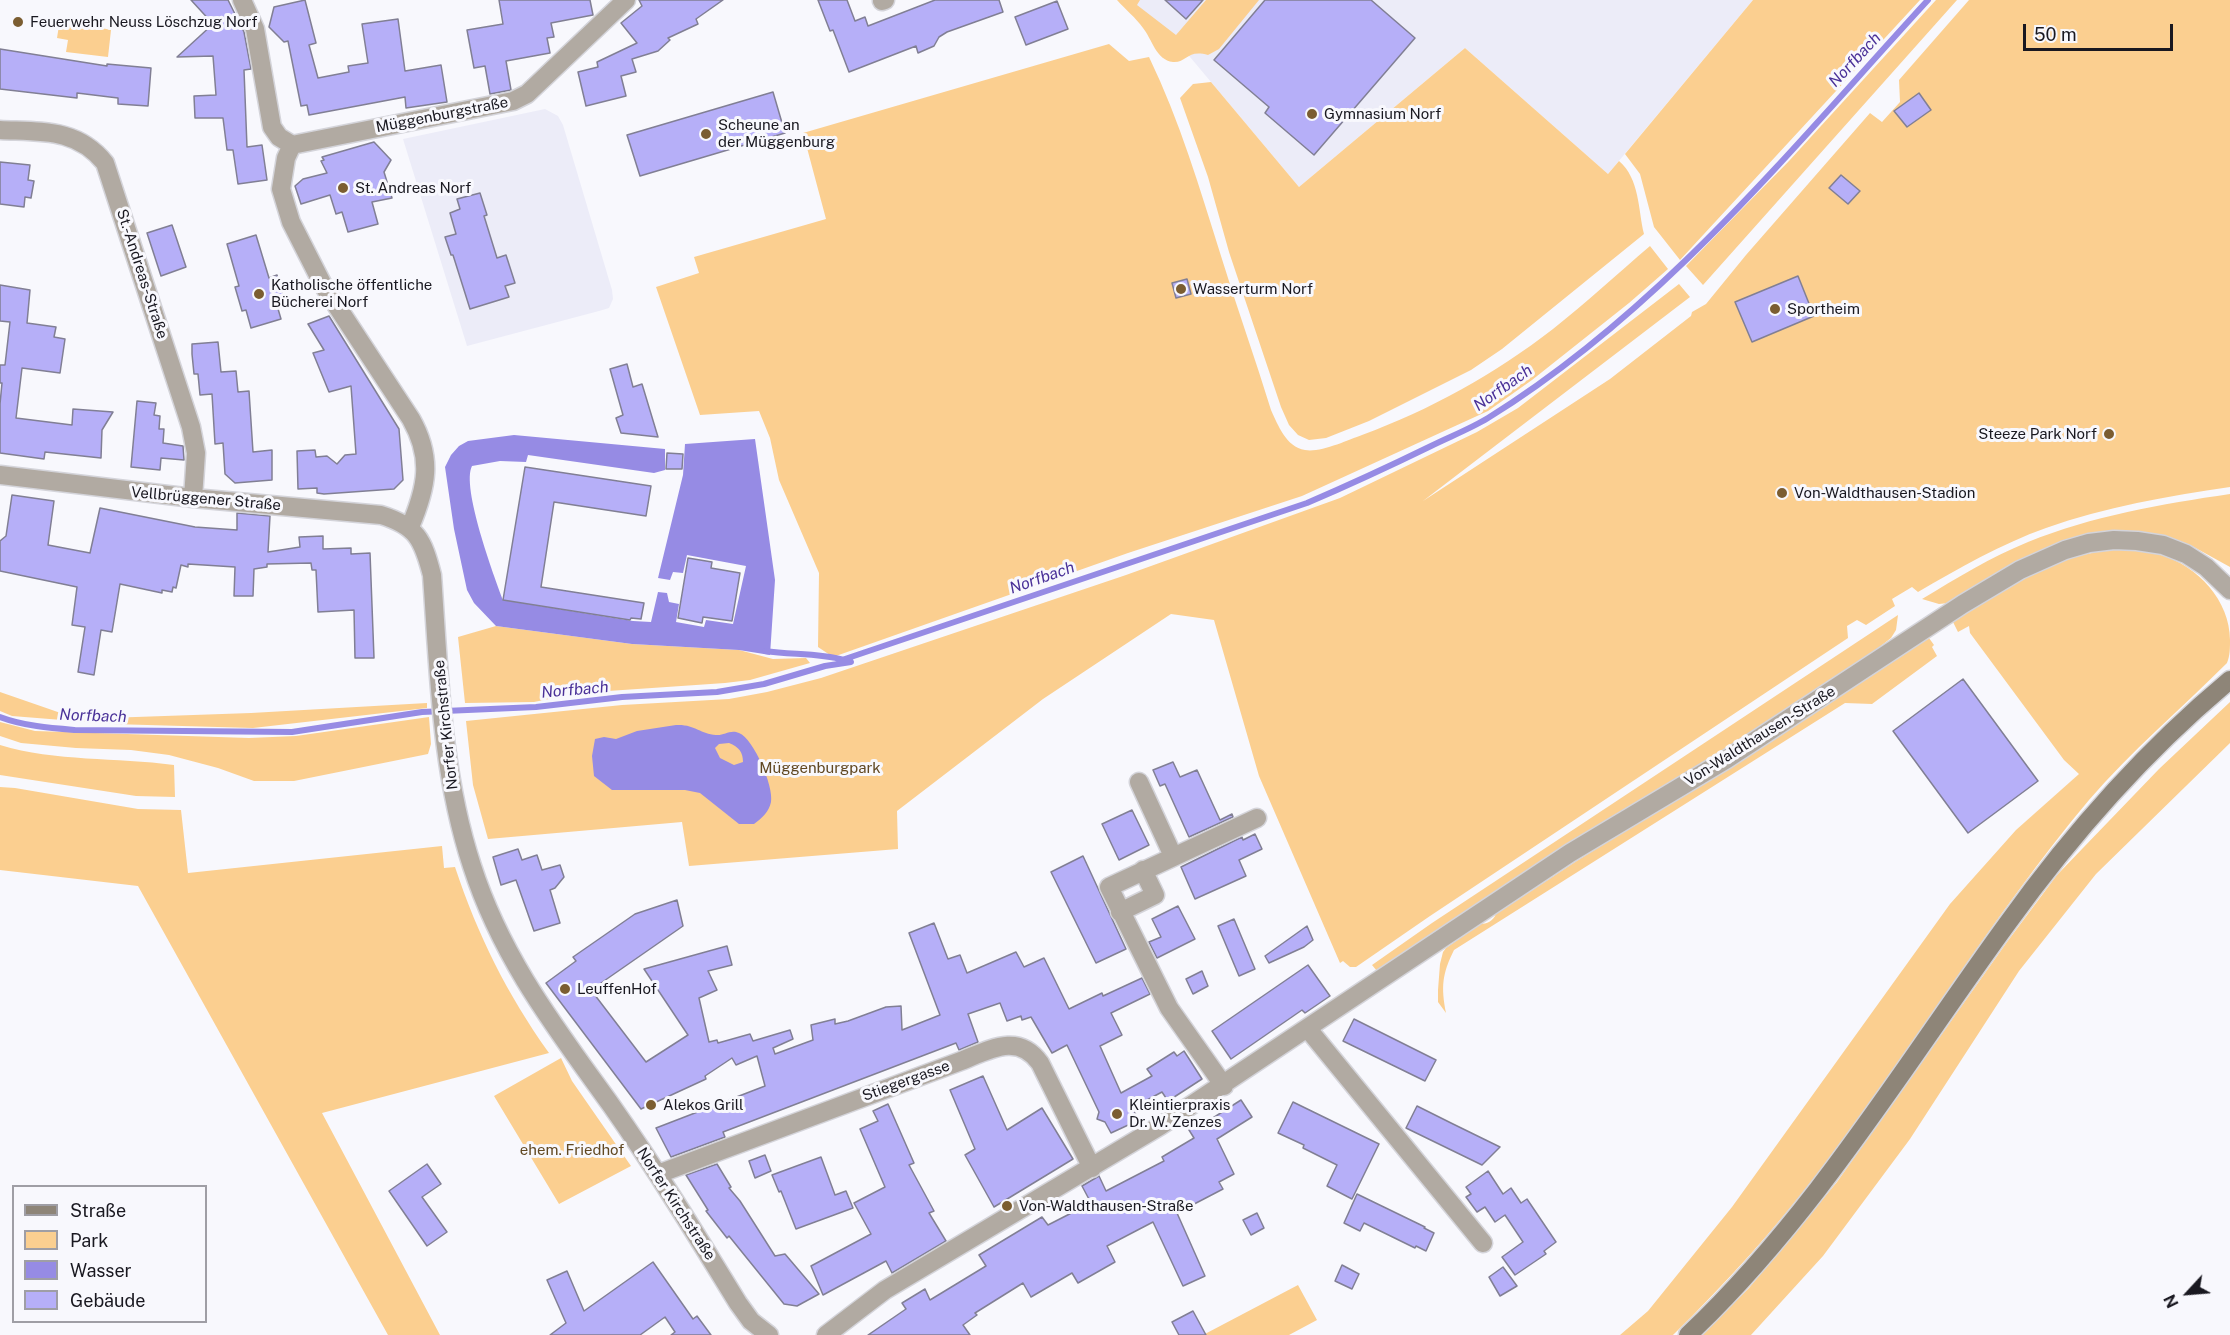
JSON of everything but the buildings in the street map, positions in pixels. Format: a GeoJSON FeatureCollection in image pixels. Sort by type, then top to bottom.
{"type":"FeatureCollection","features":[{"type":"Feature","properties":{"kind":"main road"},"geometry":{"type":"LineString","coordinates":[[1688,1335],[1748,1274],[1818,1189],[1870,1120],[2008,922],[2055,862],[2139,765],[2180,724],[2230,680]]}},
{"type":"Feature","properties":{"kind":"street"},"geometry":{"type":"LineString","coordinates":[[242,0],[255,29],[272,127],[279,137],[292,145],[284,166],[281,189],[291,222],[323,285],[411,419],[421,440],[426,477],[420,502],[410,527]]}},
{"type":"Feature","properties":{"kind":"street","name":"Müggenburgstraße"},"geometry":{"type":"LineString","coordinates":[[292,145],[513,101],[527,94],[626,0]]}},
{"type":"Feature","properties":{"kind":"street","name":"St.-Andreas-Straße"},"geometry":{"type":"LineString","coordinates":[[0,130],[60,134],[74,138],[92,148],[105,163],[193,434],[195,453],[192,498]]}},
{"type":"Feature","properties":{"kind":"street","name":"Vellbrüggener Straße"},"geometry":{"type":"LineString","coordinates":[[0,475],[192,498],[381,515],[410,527]]}},
{"type":"Feature","properties":{"kind":"street","name":"Norfer Kirchstraße"},"geometry":{"type":"LineString","coordinates":[[410,527],[424,550],[432,575],[447,759],[464,839],[486,903],[527,986],[555,1029],[658,1174],[738,1303],[751,1321],[769,1335]]}},
{"type":"Feature","properties":{"kind":"street","name":"Von-Waldthausen-Straße"},"geometry":{"type":"LineString","coordinates":[[826,1335],[885,1290],[1092,1168],[1224,1086],[1570,854],[1794,716],[1963,604],[2045,558],[2090,543],[2114,540],[2163,545],[2186,554],[2206,567],[2230,590]]}},
{"type":"Feature","properties":{"kind":"street"},"geometry":{"type":"LineString","coordinates":[[1139,782],[1173,856]]}},
{"type":"Feature","properties":{"kind":"street"},"geometry":{"type":"LineString","coordinates":[[1224,1086],[1169,1008],[1108,887],[1257,818]]}},
{"type":"Feature","properties":{"kind":"street"},"geometry":{"type":"LineString","coordinates":[[1120,912],[1155,895],[1143,870]]}},
{"type":"Feature","properties":{"kind":"street"},"geometry":{"type":"LineString","coordinates":[[1308,1029],[1483,1243]]}},
{"type":"Feature","properties":{"kind":"street","name":"Stiegergasse"},"geometry":{"type":"LineString","coordinates":[[658,1174],[971,1057],[1011,1045],[1028,1050],[1040,1062],[1092,1168]]}},
{"type":"Feature","properties":{"kind":"shaded area","name":"Gymnasium Norf"},"geometry":{"type":"Polygon","coordinates":[[[1131,0],[1753,0],[1608,174],[1465,48],[1299,187],[1185,51],[1131,0]]]}},
{"type":"Feature","properties":{"kind":"shaded area","name":"St. Andreas Norf"},"geometry":{"type":"Polygon","coordinates":[[[545,109],[558,116],[563,125],[613,299],[609,308],[467,346],[403,139],[545,109]]]}},
{"type":"Feature","properties":{"kind":"green space"},"geometry":{"type":"Polygon","coordinates":[[[1117,0],[1140,0],[1137,5],[1176,35],[1206,0],[1259,0],[1219,49],[1208,55],[1191,55],[1178,62],[1173,62],[1158,53],[1140,24],[1117,0]]]}},
{"type":"Feature","properties":{"kind":"green space"},"geometry":{"type":"Polygon","coordinates":[[[1753,0],[1920,0],[1680,260],[1654,227],[1640,174],[1625,154],[1753,0]]]}},
{"type":"Feature","properties":{"kind":"green space"},"geometry":{"type":"Polygon","coordinates":[[[1936,0],[1957,0],[1703,285],[1686,266],[1789,161],[1936,0]]]}},
{"type":"Feature","properties":{"kind":"green space","name":"Von-Waldthausen-Stadion"},"geometry":{"type":"Polygon","coordinates":[[[1969,0],[2230,0],[2230,487],[2137,503],[2068,521],[2029,534],[1997,549],[1918,592],[1912,587],[1892,599],[1895,606],[1866,625],[1857,620],[1847,626],[1848,638],[1356,967],[1350,967],[1343,961],[1340,963],[1259,776],[1214,620],[1171,614],[1043,699],[897,811],[898,849],[689,866],[682,822],[488,839],[473,785],[466,721],[622,705],[729,699],[767,692],[821,678],[1126,575],[1340,498],[1477,432],[1518,408],[1679,284],[1690,297],[1423,501],[1610,379],[1691,316],[1692,312],[1706,304],[1870,113],[1882,122],[1900,102],[1899,80],[1969,0]]]}},
{"type":"Feature","properties":{"kind":"green space"},"geometry":{"type":"Polygon","coordinates":[[[60,19],[111,30],[108,57],[66,52],[68,40],[57,38],[60,19]]]}},
{"type":"Feature","properties":{"kind":"green space"},"geometry":{"type":"Polygon","coordinates":[[[1109,44],[1129,61],[1149,57],[1189,155],[1271,410],[1288,440],[1298,448],[1318,450],[1342,443],[1412,414],[1461,390],[1508,361],[1553,329],[1650,246],[1668,269],[1532,380],[1488,411],[1302,496],[1128,553],[833,657],[818,647],[819,573],[779,480],[770,438],[759,411],[700,415],[656,287],[699,273],[694,257],[826,219],[803,133],[1109,44]]]}},
{"type":"Feature","properties":{"kind":"green space"},"geometry":{"type":"Polygon","coordinates":[[[1465,48],[1608,174],[1619,161],[1626,168],[1635,186],[1644,234],[1502,349],[1471,370],[1369,421],[1326,438],[1309,440],[1298,435],[1289,425],[1281,407],[1229,252],[1208,177],[1180,98],[1193,84],[1211,82],[1299,187],[1465,48]]]}},
{"type":"Feature","properties":{"kind":"green space"},"geometry":{"type":"Polygon","coordinates":[[[2230,494],[2230,567],[2192,546],[2167,537],[2113,532],[1948,603],[1939,604],[1922,599],[2001,554],[2052,533],[2128,512],[2230,494]]]}},
{"type":"Feature","properties":{"kind":"green space"},"geometry":{"type":"Polygon","coordinates":[[[2119,549],[2140,550],[2161,555],[2175,560],[2199,576],[2218,599],[2229,626],[2230,649],[2227,663],[2139,747],[2089,800],[2019,890],[1854,1124],[1803,1192],[1750,1255],[1673,1335],[1620,1335],[1648,1311],[1732,1207],[1950,904],[2016,830],[2079,774],[2064,760],[1970,633],[1969,626],[1958,632],[1953,622],[2011,586],[2052,565],[2096,552],[2119,549]]]}},
{"type":"Feature","properties":{"kind":"green space"},"geometry":{"type":"Polygon","coordinates":[[[1898,615],[1896,630],[1891,638],[1864,659],[1746,737],[1603,822],[1377,971],[1372,965],[1432,923],[1898,615]]]}},
{"type":"Feature","properties":{"kind":"green space"},"geometry":{"type":"Polygon","coordinates":[[[496,626],[632,644],[739,650],[773,659],[806,658],[810,663],[750,680],[725,683],[579,693],[534,702],[465,703],[458,637],[496,626]]]}},
{"type":"Feature","properties":{"kind":"green space"},"geometry":{"type":"Polygon","coordinates":[[[1929,638],[1937,656],[1872,704],[1845,703],[1454,950],[1444,981],[1443,996],[1446,1013],[1438,1002],[1438,990],[1440,964],[1446,948],[1480,924],[1489,922],[1496,914],[1575,862],[1792,727],[1929,638]]]}},
{"type":"Feature","properties":{"kind":"green space"},"geometry":{"type":"Polygon","coordinates":[[[0,692],[78,719],[251,713],[427,703],[427,708],[253,728],[112,724],[12,716],[0,711],[0,692]]]}},
{"type":"Feature","properties":{"kind":"green space"},"geometry":{"type":"Polygon","coordinates":[[[2230,702],[2230,743],[2096,874],[2019,971],[1910,1139],[1823,1256],[1751,1335],[1702,1335],[1749,1288],[1837,1182],[2057,875],[2159,769],[2230,702]]]}},
{"type":"Feature","properties":{"kind":"green space"},"geometry":{"type":"Polygon","coordinates":[[[429,717],[431,744],[428,754],[294,781],[254,781],[218,768],[169,755],[131,750],[21,743],[0,736],[0,722],[35,731],[249,738],[296,736],[429,717]]]}},
{"type":"Feature","properties":{"kind":"green space"},"geometry":{"type":"Polygon","coordinates":[[[0,745],[64,757],[174,765],[175,797],[136,796],[0,775],[0,745]]]}},
{"type":"Feature","properties":{"kind":"green space"},"geometry":{"type":"Polygon","coordinates":[[[0,787],[138,809],[181,810],[188,873],[442,846],[444,868],[455,867],[473,917],[495,964],[520,1009],[549,1053],[322,1113],[440,1335],[388,1335],[138,886],[0,870],[0,787]]]}},
{"type":"Feature","properties":{"kind":"green space","name":"ehem. Friedhof"},"geometry":{"type":"Polygon","coordinates":[[[561,1058],[572,1081],[631,1166],[559,1204],[494,1096],[561,1058]]]}},
{"type":"Feature","properties":{"kind":"green space"},"geometry":{"type":"Polygon","coordinates":[[[1298,1285],[1317,1320],[1289,1335],[1203,1335],[1298,1285]]]}},
{"type":"Feature","properties":{"kind":"water"},"geometry":{"type":"Polygon","coordinates":[[[514,435],[665,449],[665,470],[654,473],[528,455],[526,462],[500,461],[472,466],[471,492],[475,511],[486,553],[503,600],[651,622],[658,592],[667,593],[669,602],[679,604],[676,622],[704,627],[706,620],[733,624],[746,566],[687,555],[683,573],[673,572],[670,580],[658,578],[683,475],[685,444],[755,439],[775,580],[770,655],[739,650],[632,644],[496,626],[474,603],[467,590],[454,529],[445,467],[451,455],[459,446],[468,441],[514,435]]]}},
{"type":"Feature","properties":{"kind":"water"},"geometry":{"type":"Polygon","coordinates":[[[683,725],[710,734],[739,733],[751,744],[766,775],[771,795],[767,812],[754,824],[739,824],[700,793],[685,790],[612,790],[594,776],[592,756],[595,739],[604,737],[616,739],[637,731],[683,725]],[[729,743],[719,744],[715,748],[720,758],[734,765],[743,762],[740,750],[729,743]]]}},
{"type":"Feature","properties":{"kind":"waterway","name":"Norfbach"},"geometry":{"type":"LineString","coordinates":[[0,717],[28,725],[75,730],[292,732],[422,712],[536,707],[622,697],[717,692],[764,684],[825,666],[851,662],[842,660],[1307,503],[1488,418],[1551,375],[1611,328],[1667,278],[1722,224],[1928,0]]}},
{"type":"Feature","properties":{"kind":"waterway"},"geometry":{"type":"LineString","coordinates":[[765,651],[844,660]]}},
{"type":"Feature","properties":{"kind":"place","name":"Feuerwehr Neuss Löschzug Norf"},"geometry":{"type":"Point","coordinates":[18,22]}},
{"type":"Feature","properties":{"kind":"place","name":"Gymnasium Norf"},"geometry":{"type":"Point","coordinates":[1312,114]}},
{"type":"Feature","properties":{"kind":"place","name":"Scheune an der Müggenburg"},"geometry":{"type":"Point","coordinates":[706,134]}},
{"type":"Feature","properties":{"kind":"place","name":"St. Andreas Norf"},"geometry":{"type":"Point","coordinates":[343,188]}},
{"type":"Feature","properties":{"kind":"place","name":"Wasserturm Norf"},"geometry":{"type":"Point","coordinates":[1181,289]}},
{"type":"Feature","properties":{"kind":"place","name":"Katholische öffentliche Bücherei Norf"},"geometry":{"type":"Point","coordinates":[259,294]}},
{"type":"Feature","properties":{"kind":"place","name":"Sportheim"},"geometry":{"type":"Point","coordinates":[1775,309]}},
{"type":"Feature","properties":{"kind":"place","name":"Steeze Park Norf"},"geometry":{"type":"Point","coordinates":[2109,434]}},
{"type":"Feature","properties":{"kind":"place","name":"Von-Waldthausen-Stadion"},"geometry":{"type":"Point","coordinates":[1782,493]}},
{"type":"Feature","properties":{"kind":"place","name":"LeuffenHof"},"geometry":{"type":"Point","coordinates":[565,989]}},
{"type":"Feature","properties":{"kind":"place","name":"Alekos Grill"},"geometry":{"type":"Point","coordinates":[651,1105]}},
{"type":"Feature","properties":{"kind":"place","name":"Kleintierpraxis Dr. W. Zenzes"},"geometry":{"type":"Point","coordinates":[1117,1114]}},
{"type":"Feature","properties":{"kind":"place","name":"Von-Waldthausen-Straße"},"geometry":{"type":"Point","coordinates":[1007,1206]}},
{"type":"Feature","properties":{"kind":"park label","name":"Müggenburgpark"},"geometry":{"type":"Point","coordinates":[820,768]}}]}
